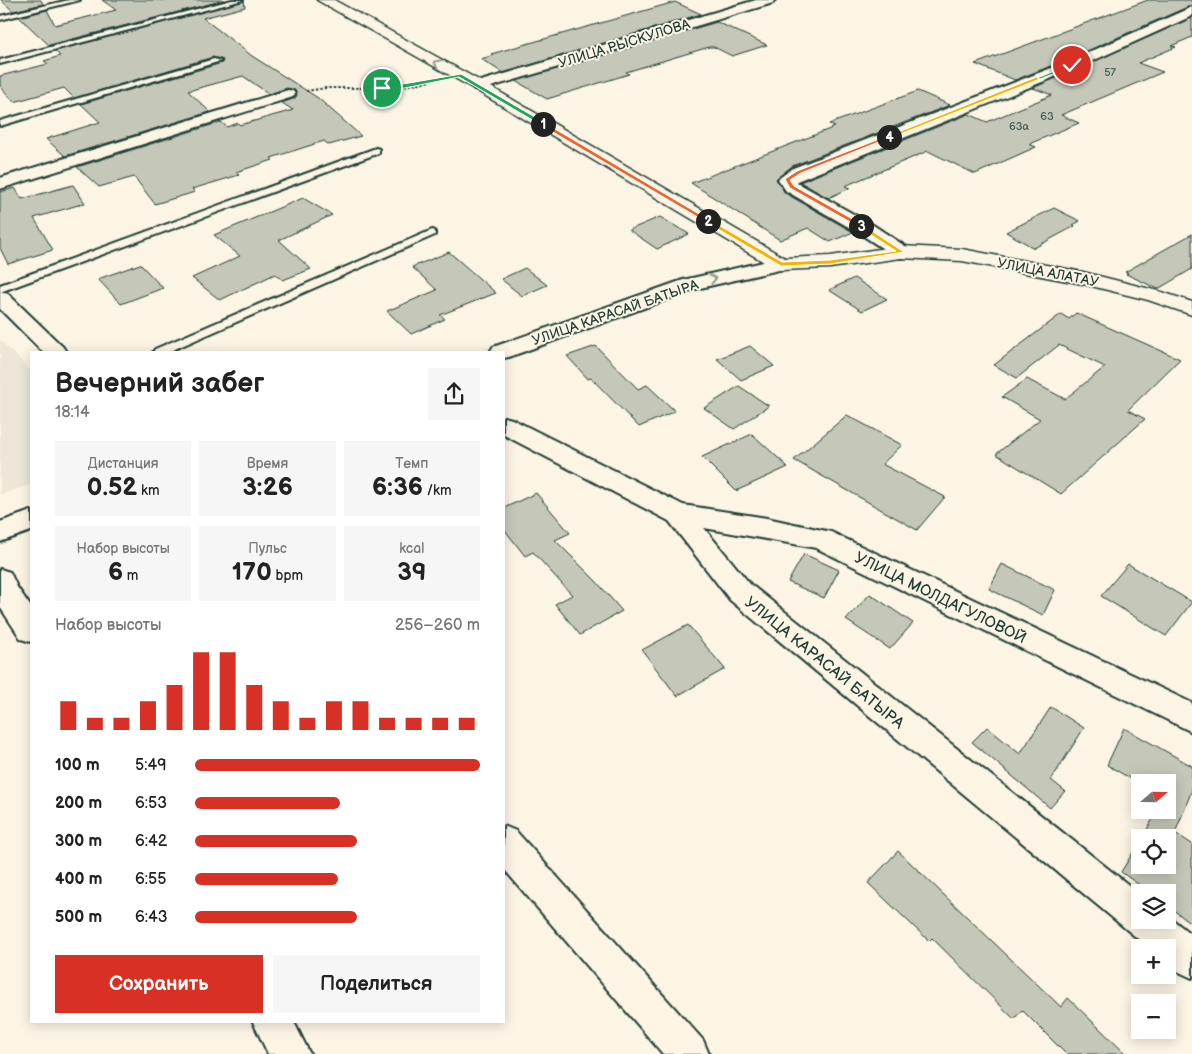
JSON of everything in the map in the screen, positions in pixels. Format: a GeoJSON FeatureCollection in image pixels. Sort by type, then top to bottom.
{"type":"FeatureCollection","features":[{"type":"Feature","properties":{"kind":"street"},"geometry":{"type":"LineString","coordinates":[[324,0],[460,75],[781,264]]}},
{"type":"Feature","properties":{"kind":"street","name":"УЛИЦА РЫСКУЛОВА"},"geometry":{"type":"LineString","coordinates":[[479,86],[769,0]]}},
{"type":"Feature","properties":{"kind":"street"},"geometry":{"type":"LineString","coordinates":[[901,252],[866,229],[792,187],[787,179],[799,172],[1072,65],[1192,11]]}},
{"type":"Feature","properties":{"kind":"street"},"geometry":{"type":"LineString","coordinates":[[0,184],[288,94]]}},
{"type":"Feature","properties":{"kind":"street","name":"УЛИЦА КАРАСАЙ БАТЫРА"},"geometry":{"type":"LineString","coordinates":[[504,351],[690,284],[781,264],[830,262],[901,252]]}},
{"type":"Feature","properties":{"kind":"street","name":"УЛИЦА АЛАТАУ"},"geometry":{"type":"LineString","coordinates":[[901,252],[971,257],[1083,278],[1190,305]]}},
{"type":"Feature","properties":{"kind":"street"},"geometry":{"type":"LineString","coordinates":[[0,297],[54,351]]}},
{"type":"Feature","properties":{"kind":"street","name":"УЛИЦА КАРАСАЙ БАТЫРА"},"geometry":{"type":"LineString","coordinates":[[505,426],[678,514],[740,592],[1131,910]]}},
{"type":"Feature","properties":{"kind":"street","name":"УЛИЦА МОЛДАГУЛОВОЙ"},"geometry":{"type":"LineString","coordinates":[[678,514],[768,528],[822,539],[1192,718]]}},
{"type":"Feature","properties":{"kind":"street"},"geometry":{"type":"LineString","coordinates":[[0,532],[30,521]]}},
{"type":"Feature","properties":{"kind":"street"},"geometry":{"type":"LineString","coordinates":[[0,580],[5,592],[30,629]]}},
{"type":"Feature","properties":{"kind":"street"},"geometry":{"type":"LineString","coordinates":[[505,844],[689,1054]]}},
{"type":"Feature","properties":{"kind":"street"},"geometry":{"type":"LineString","coordinates":[[1155,929],[1192,959]]}},
{"type":"Feature","properties":{"kind":"street"},"geometry":{"type":"LineString","coordinates":[[273,1023],[290,1054]]}},
{"type":"Feature","properties":{"kind":"lane"},"geometry":{"type":"LineString","coordinates":[[0,18],[77,0]]}},
{"type":"Feature","properties":{"kind":"lane"},"geometry":{"type":"LineString","coordinates":[[0,62],[240,0]]}},
{"type":"Feature","properties":{"kind":"lane"},"geometry":{"type":"LineString","coordinates":[[0,124],[216,61]]}},
{"type":"Feature","properties":{"kind":"lane"},"geometry":{"type":"LineString","coordinates":[[0,290],[376,151]]}},
{"type":"Feature","properties":{"kind":"lane"},"geometry":{"type":"LineString","coordinates":[[161,351],[432,233]]}},
{"type":"Feature","properties":{"kind":"path"},"geometry":{"type":"LineString","coordinates":[[288,94],[318,88],[395,88],[460,75]]}},
{"type":"Feature","properties":{"kind":"shaded area"},"geometry":{"type":"Polygon","coordinates":[[[0,340],[30,370],[30,484],[0,495],[0,340]]]}},
{"type":"Feature","properties":{"kind":"building"},"geometry":{"type":"Polygon","coordinates":[[[1,0],[41,0],[43,4],[13,11],[1,0]]]}},
{"type":"Feature","properties":{"kind":"building"},"geometry":{"type":"Polygon","coordinates":[[[102,0],[225,0],[49,45],[19,17],[47,10],[55,25],[116,10],[102,0]]]}},
{"type":"Feature","properties":{"kind":"building"},"geometry":{"type":"Polygon","coordinates":[[[1148,0],[1192,0],[1192,5],[1015,80],[975,64],[1148,0]]]}},
{"type":"Feature","properties":{"kind":"building"},"geometry":{"type":"Polygon","coordinates":[[[244,1],[245,7],[203,18],[252,56],[318,98],[361,136],[329,145],[324,141],[271,158],[273,160],[236,172],[239,175],[192,189],[195,192],[155,204],[134,177],[99,187],[77,167],[221,122],[227,127],[238,123],[240,125],[293,110],[282,103],[295,98],[297,95],[295,90],[287,88],[269,94],[243,76],[188,91],[210,112],[65,156],[46,139],[100,122],[81,104],[222,63],[223,60],[213,57],[74,98],[64,88],[14,102],[0,86],[0,76],[48,64],[44,61],[60,56],[55,51],[244,1]]]}},
{"type":"Feature","properties":{"kind":"building"},"geometry":{"type":"Polygon","coordinates":[[[675,2],[701,14],[503,73],[481,59],[494,55],[491,54],[675,2]]]}},
{"type":"Feature","properties":{"kind":"building"},"geometry":{"type":"Polygon","coordinates":[[[1192,18],[1192,37],[1171,46],[1176,47],[1138,63],[1163,72],[1061,115],[1079,123],[1029,144],[1036,147],[975,174],[928,151],[845,186],[850,188],[828,198],[800,182],[969,114],[987,122],[1052,95],[1033,88],[1192,18]]]}},
{"type":"Feature","properties":{"kind":"building"},"geometry":{"type":"Polygon","coordinates":[[[717,22],[767,45],[732,56],[714,47],[709,47],[626,72],[629,74],[547,99],[516,81],[717,22]]]}},
{"type":"Feature","properties":{"kind":"building"},"geometry":{"type":"Polygon","coordinates":[[[918,91],[950,105],[792,166],[776,179],[785,193],[853,232],[830,242],[808,228],[780,240],[691,183],[835,127],[829,124],[918,91]]]}},
{"type":"Feature","properties":{"kind":"building"},"geometry":{"type":"Polygon","coordinates":[[[73,185],[85,203],[34,218],[53,250],[8,264],[0,248],[0,192],[15,188],[22,199],[73,185]]]}},
{"type":"Feature","properties":{"kind":"building"},"geometry":{"type":"Polygon","coordinates":[[[303,198],[332,215],[279,240],[311,269],[283,280],[275,274],[220,300],[192,278],[240,256],[214,235],[303,198]]]}},
{"type":"Feature","properties":{"kind":"building"},"geometry":{"type":"Polygon","coordinates":[[[1054,208],[1080,221],[1073,225],[1075,226],[1034,248],[1006,232],[1054,208]]]}},
{"type":"Feature","properties":{"kind":"building"},"geometry":{"type":"Polygon","coordinates":[[[660,217],[689,234],[657,249],[629,230],[660,217]]]}},
{"type":"Feature","properties":{"kind":"building"},"geometry":{"type":"Polygon","coordinates":[[[1192,234],[1192,269],[1158,289],[1126,274],[1128,273],[1125,272],[1192,234]]]}},
{"type":"Feature","properties":{"kind":"building"},"geometry":{"type":"Polygon","coordinates":[[[449,252],[496,293],[440,315],[445,319],[411,334],[387,311],[437,290],[412,267],[449,252]]]}},
{"type":"Feature","properties":{"kind":"building"},"geometry":{"type":"Polygon","coordinates":[[[140,264],[163,288],[121,304],[98,279],[140,264]]]}},
{"type":"Feature","properties":{"kind":"building"},"geometry":{"type":"Polygon","coordinates":[[[525,268],[547,285],[522,296],[501,279],[525,268]]]}},
{"type":"Feature","properties":{"kind":"building"},"geometry":{"type":"Polygon","coordinates":[[[854,278],[887,299],[862,311],[829,290],[854,278]]]}},
{"type":"Feature","properties":{"kind":"building"},"geometry":{"type":"Polygon","coordinates":[[[1076,313],[1180,359],[1128,410],[1145,419],[1061,494],[996,454],[1040,419],[1002,397],[1027,379],[1065,399],[1105,367],[1059,345],[1017,378],[994,365],[1061,314],[1069,319],[1076,313]]]}},
{"type":"Feature","properties":{"kind":"building"},"geometry":{"type":"Polygon","coordinates":[[[596,346],[638,389],[647,385],[675,411],[639,427],[591,378],[588,379],[567,356],[596,346]]]}},
{"type":"Feature","properties":{"kind":"building"},"geometry":{"type":"Polygon","coordinates":[[[750,346],[774,366],[741,380],[717,359],[750,346]]]}},
{"type":"Feature","properties":{"kind":"building"},"geometry":{"type":"Polygon","coordinates":[[[739,386],[769,406],[734,429],[704,408],[739,386]]]}},
{"type":"Feature","properties":{"kind":"building"},"geometry":{"type":"Polygon","coordinates":[[[847,415],[902,445],[882,464],[945,497],[917,530],[794,460],[847,415]]]}},
{"type":"Feature","properties":{"kind":"building"},"geometry":{"type":"Polygon","coordinates":[[[752,434],[788,467],[736,491],[702,457],[752,434]]]}},
{"type":"Feature","properties":{"kind":"building"},"geometry":{"type":"Polygon","coordinates":[[[536,493],[570,533],[555,540],[596,581],[622,611],[580,635],[555,604],[572,595],[533,552],[525,556],[505,530],[505,508],[536,493]]]}},
{"type":"Feature","properties":{"kind":"building"},"geometry":{"type":"Polygon","coordinates":[[[804,554],[839,570],[824,598],[788,582],[804,554]]]}},
{"type":"Feature","properties":{"kind":"building"},"geometry":{"type":"Polygon","coordinates":[[[1002,564],[1055,590],[1043,615],[989,589],[1002,564]]]}},
{"type":"Feature","properties":{"kind":"building"},"geometry":{"type":"Polygon","coordinates":[[[1128,564],[1192,602],[1166,636],[1101,596],[1128,564]]]}},
{"type":"Feature","properties":{"kind":"building"},"geometry":{"type":"Polygon","coordinates":[[[870,594],[913,623],[890,649],[846,620],[870,594]]]}},
{"type":"Feature","properties":{"kind":"building"},"geometry":{"type":"Polygon","coordinates":[[[688,625],[725,669],[677,696],[642,650],[688,625]]]}},
{"type":"Feature","properties":{"kind":"building"},"geometry":{"type":"Polygon","coordinates":[[[1051,707],[1084,728],[1051,780],[1065,791],[1050,808],[972,742],[987,727],[1020,754],[1051,707]]]}},
{"type":"Feature","properties":{"kind":"building"},"geometry":{"type":"Polygon","coordinates":[[[1124,728],[1192,766],[1192,790],[1176,830],[1147,829],[1153,819],[1176,819],[1176,774],[1131,774],[1131,779],[1107,765],[1124,728]]]}},
{"type":"Feature","properties":{"kind":"building"},"geometry":{"type":"Polygon","coordinates":[[[1176,834],[1192,844],[1192,924],[1176,912],[1176,884],[1138,884],[1121,872],[1131,856],[1131,874],[1176,874],[1176,834]]]}},
{"type":"Feature","properties":{"kind":"building"},"geometry":{"type":"Polygon","coordinates":[[[898,851],[1061,1007],[1068,998],[1126,1054],[1066,1054],[1022,1010],[1014,1019],[932,938],[929,941],[868,883],[898,851]]]}},
{"type":"Feature","properties":{"kind":"route"},"geometry":{"type":"LineString","coordinates":[[382,88],[395,88],[460,75],[781,264],[830,262],[901,252],[866,229],[792,187],[787,179],[799,172],[1072,65]]}}]}
